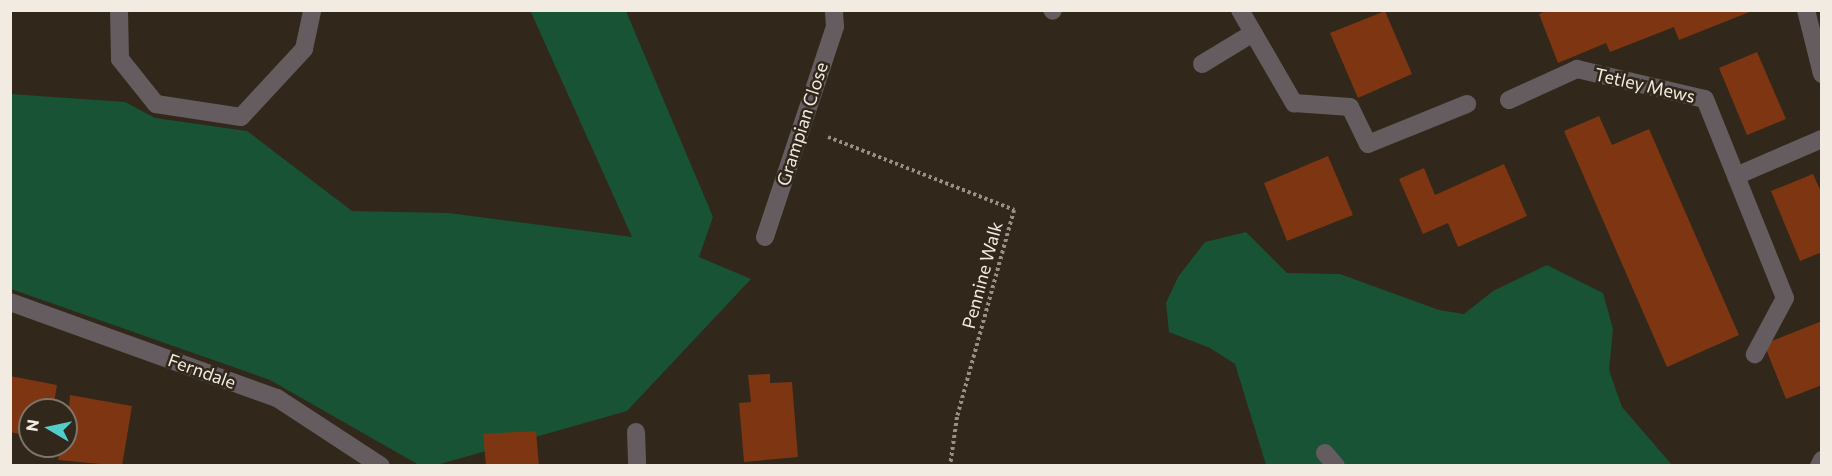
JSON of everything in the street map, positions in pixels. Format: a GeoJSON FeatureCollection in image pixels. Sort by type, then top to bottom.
{"type":"FeatureCollection","features":[{"type":"Feature","properties":{"kind":"street"},"geometry":{"type":"LineString","coordinates":[[119,10],[120,59],[156,104],[241,117],[304,49],[312,10]]}},
{"type":"Feature","properties":{"kind":"street","name":"Grampian Close"},"geometry":{"type":"LineString","coordinates":[[765,237],[834,26],[834,10]]}},
{"type":"Feature","properties":{"kind":"street"},"geometry":{"type":"LineString","coordinates":[[1240,10],[1294,103],[1350,106],[1368,144],[1467,104]]}},
{"type":"Feature","properties":{"kind":"street"},"geometry":{"type":"LineString","coordinates":[[1806,10],[1821,74]]}},
{"type":"Feature","properties":{"kind":"street"},"geometry":{"type":"LineString","coordinates":[[1202,64],[1253,33]]}},
{"type":"Feature","properties":{"kind":"street","name":"Tetley Mews"},"geometry":{"type":"LineString","coordinates":[[1509,100],[1577,69],[1705,99],[1785,298],[1755,354]]}},
{"type":"Feature","properties":{"kind":"street"},"geometry":{"type":"LineString","coordinates":[[1736,176],[1821,139]]}},
{"type":"Feature","properties":{"kind":"street","name":"Ferndale"},"geometry":{"type":"LineString","coordinates":[[10,302],[278,398],[381,465]]}},
{"type":"Feature","properties":{"kind":"street"},"geometry":{"type":"LineString","coordinates":[[636,432],[637,465]]}},
{"type":"Feature","properties":{"kind":"street"},"geometry":{"type":"LineString","coordinates":[[1819,465],[1821,460]]}},
{"type":"Feature","properties":{"kind":"path","name":"Pennine Walk"},"geometry":{"type":"LineString","coordinates":[[801,128],[1014,210],[957,417],[950,465]]}},
{"type":"Feature","properties":{"kind":"green space"},"geometry":{"type":"Polygon","coordinates":[[[530,10],[626,11],[713,217],[699,257],[751,279],[627,411],[433,466],[419,465],[270,380],[11,289],[11,94],[125,102],[155,118],[247,131],[352,211],[449,213],[632,237],[530,10]]]}},
{"type":"Feature","properties":{"kind":"green space"},"geometry":{"type":"Polygon","coordinates":[[[1246,232],[1287,273],[1340,274],[1439,310],[1464,314],[1493,291],[1547,265],[1603,293],[1613,329],[1609,370],[1622,407],[1672,465],[1266,465],[1235,364],[1210,348],[1169,332],[1166,303],[1178,277],[1205,242],[1246,232]]]}},
{"type":"Feature","properties":{"kind":"building"},"geometry":{"type":"Polygon","coordinates":[[[1548,10],[1752,11],[1679,40],[1674,27],[1610,52],[1606,43],[1558,63],[1539,14],[1548,10]]]}},
{"type":"Feature","properties":{"kind":"building"},"geometry":{"type":"Polygon","coordinates":[[[1385,11],[1412,74],[1358,98],[1330,33],[1385,11]]]}},
{"type":"Feature","properties":{"kind":"building"},"geometry":{"type":"Polygon","coordinates":[[[1757,52],[1786,119],[1747,135],[1719,68],[1757,52]]]}},
{"type":"Feature","properties":{"kind":"building"},"geometry":{"type":"Polygon","coordinates":[[[1599,116],[1612,145],[1649,129],[1739,335],[1667,367],[1564,131],[1599,116]]]}},
{"type":"Feature","properties":{"kind":"building"},"geometry":{"type":"Polygon","coordinates":[[[1328,156],[1353,215],[1287,241],[1264,183],[1328,156]]]}},
{"type":"Feature","properties":{"kind":"building"},"geometry":{"type":"Polygon","coordinates":[[[1504,164],[1527,216],[1458,247],[1448,223],[1423,234],[1399,179],[1424,168],[1435,195],[1504,164]]]}},
{"type":"Feature","properties":{"kind":"building"},"geometry":{"type":"Polygon","coordinates":[[[1813,174],[1822,194],[1822,252],[1800,261],[1771,191],[1813,174]]]}},
{"type":"Feature","properties":{"kind":"building"},"geometry":{"type":"Polygon","coordinates":[[[1822,321],[1822,385],[1786,399],[1764,344],[1822,321]]]}},
{"type":"Feature","properties":{"kind":"building"},"geometry":{"type":"Polygon","coordinates":[[[770,374],[770,383],[792,382],[798,457],[744,462],[739,403],[751,402],[748,375],[770,374]]]}},
{"type":"Feature","properties":{"kind":"building"},"geometry":{"type":"Polygon","coordinates":[[[10,376],[57,385],[55,398],[18,398],[18,434],[10,432],[10,376]]]}},
{"type":"Feature","properties":{"kind":"building"},"geometry":{"type":"Polygon","coordinates":[[[70,395],[132,406],[122,466],[58,460],[58,458],[78,458],[78,398],[70,398],[70,395]]]}},
{"type":"Feature","properties":{"kind":"building"},"geometry":{"type":"Polygon","coordinates":[[[536,431],[539,466],[486,466],[483,434],[536,431]]]}}]}
